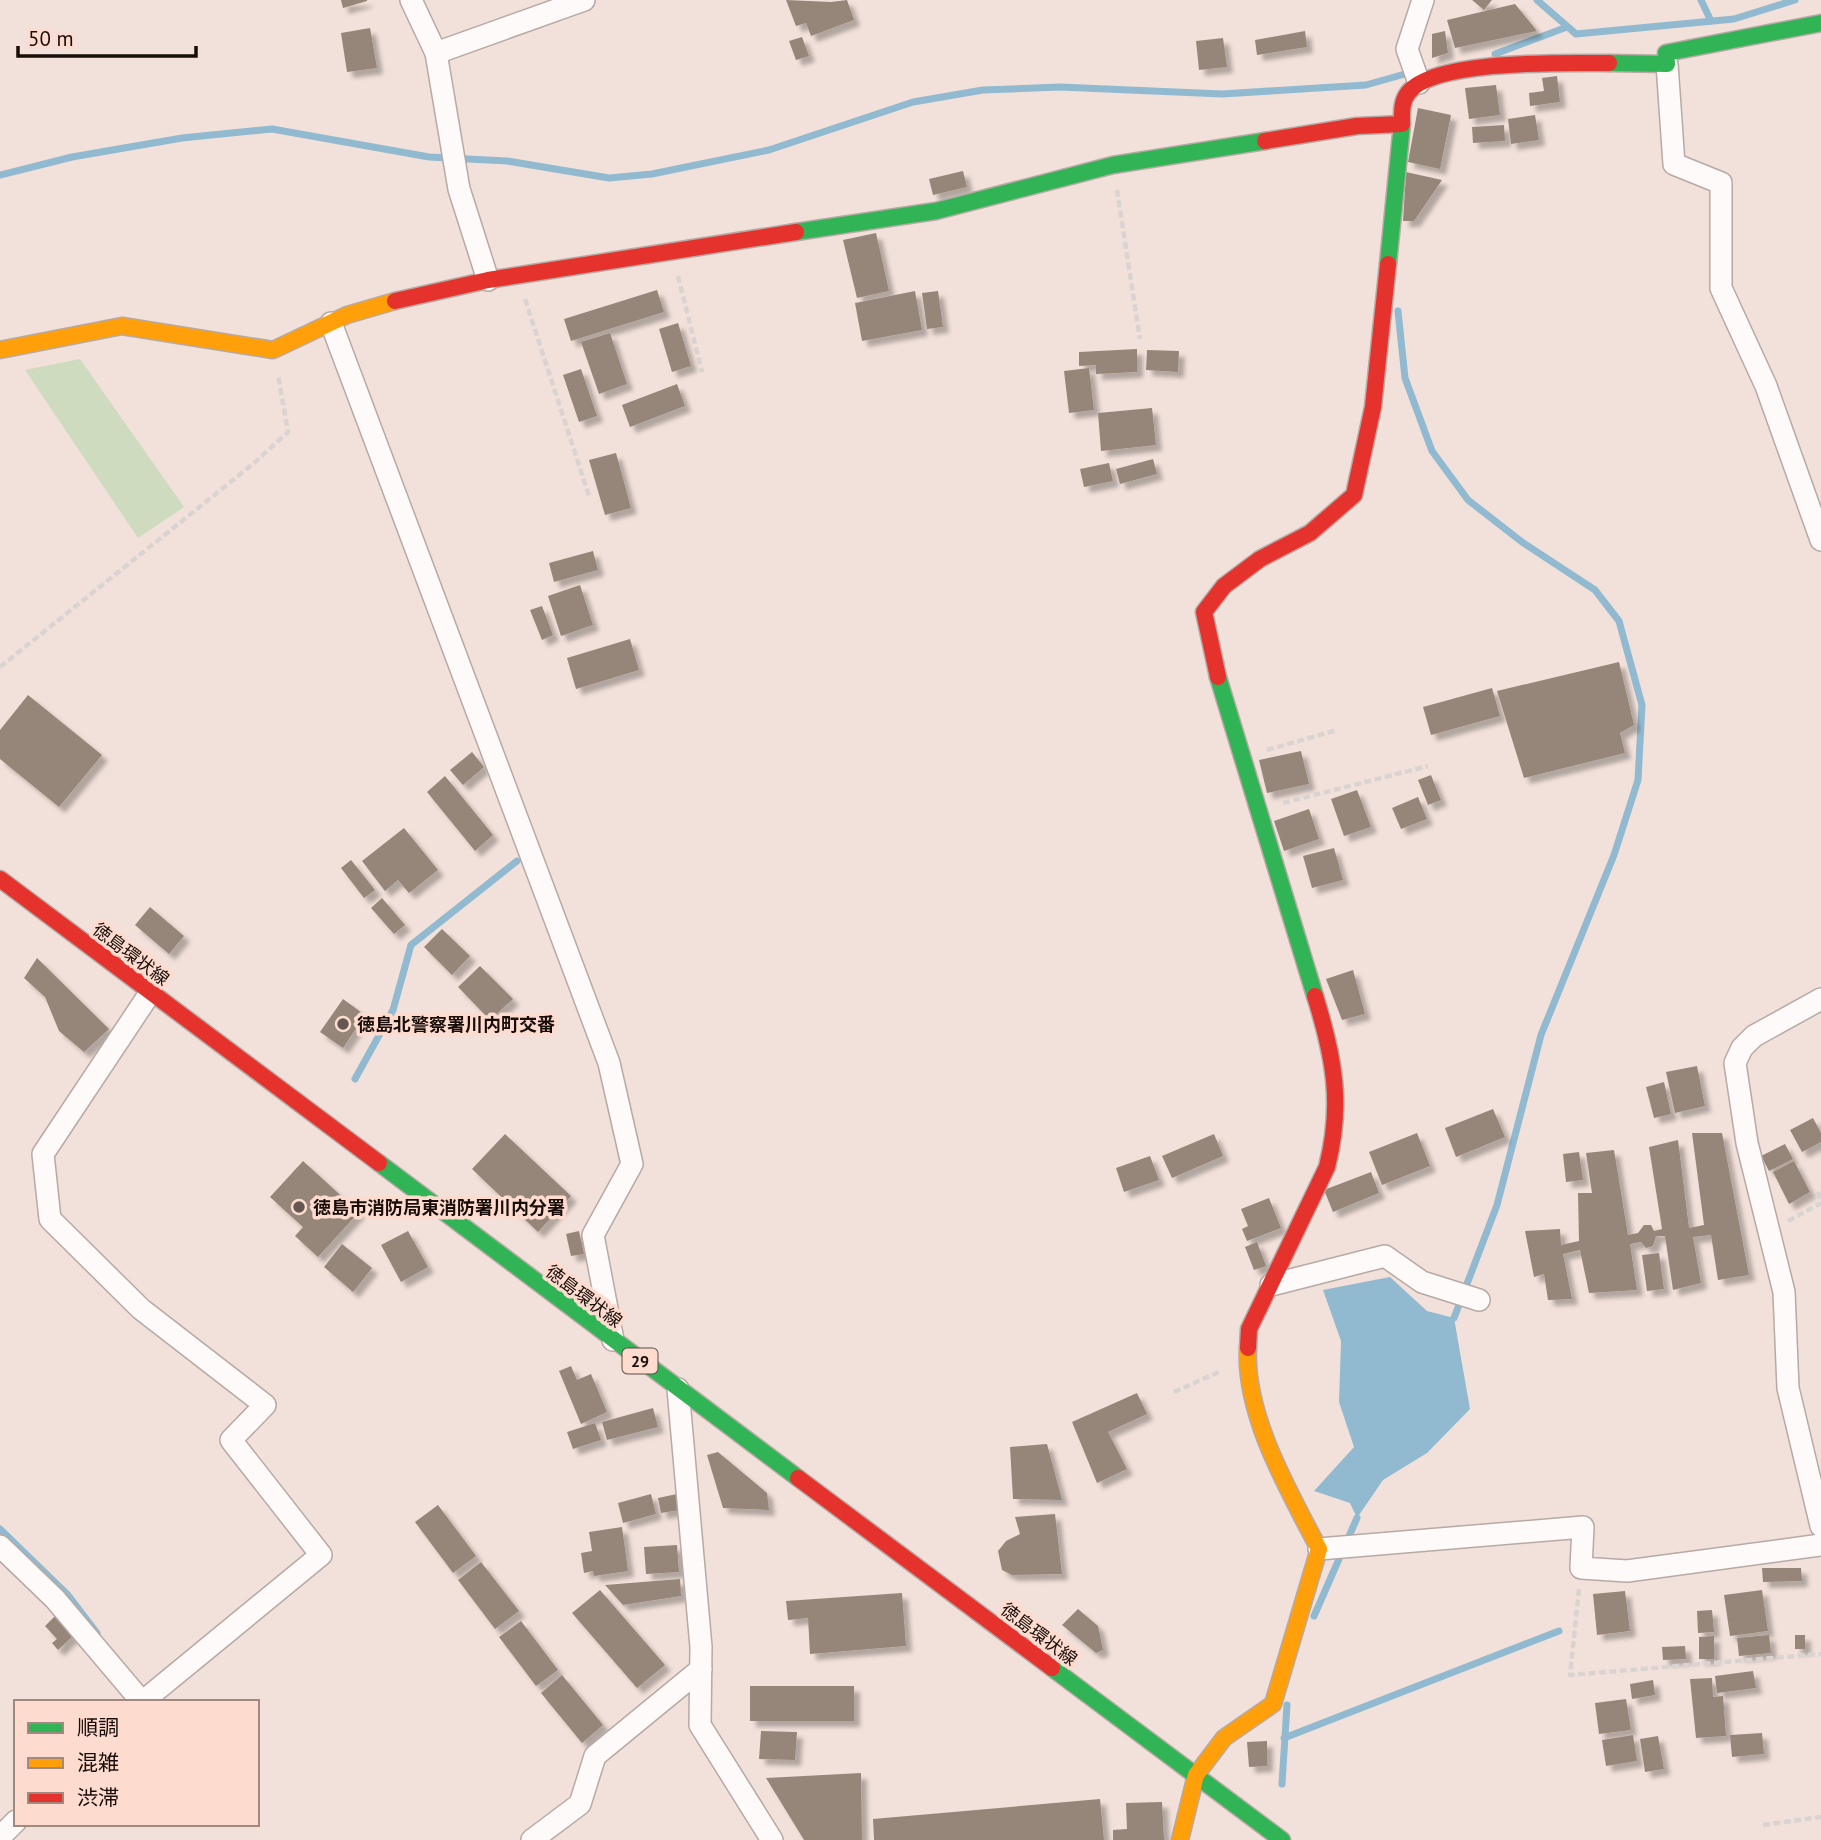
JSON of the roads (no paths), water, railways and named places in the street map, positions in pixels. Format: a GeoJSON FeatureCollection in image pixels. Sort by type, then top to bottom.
{"type":"FeatureCollection","features":[{"type":"Feature","properties":{"kind":"street"},"geometry":{"type":"LineString","coordinates":[[411,0],[436,53],[459,189],[488,280]]}},
{"type":"Feature","properties":{"kind":"street"},"geometry":{"type":"LineString","coordinates":[[436,53],[584,0]]}},
{"type":"Feature","properties":{"kind":"street"},"geometry":{"type":"LineString","coordinates":[[1180,1840],[1196,1775],[1224,1738],[1273,1704],[1319,1549],[1281,1477],[1257,1409],[1248,1359],[1249,1329],[1327,1167],[1335,1139],[1339,1105],[1332,1051],[1214,665],[1204,612],[1224,586],[1260,559],[1310,534],[1354,495],[1373,407],[1402,104],[1415,73],[1407,49],[1423,0]]}},
{"type":"Feature","properties":{"kind":"street"},"geometry":{"type":"LineString","coordinates":[[1821,23],[1666,53],[1674,164],[1721,183],[1721,288],[1766,386],[1821,540]]}},
{"type":"Feature","properties":{"kind":"street"},"geometry":{"type":"LineString","coordinates":[[1415,73],[1433,77],[1538,62],[1667,64]]}},
{"type":"Feature","properties":{"kind":"street"},"geometry":{"type":"LineString","coordinates":[[0,350],[122,326],[273,350],[331,323],[425,292],[517,275],[936,211],[1113,165],[1357,126],[1402,124]]}},
{"type":"Feature","properties":{"kind":"street"},"geometry":{"type":"LineString","coordinates":[[331,323],[609,1063],[632,1164],[593,1235],[613,1342]]}},
{"type":"Feature","properties":{"kind":"street","name":"徳島環状線"},"geometry":{"type":"LineString","coordinates":[[0,879],[613,1342],[1282,1840]]}},
{"type":"Feature","properties":{"kind":"street"},"geometry":{"type":"LineString","coordinates":[[144,1700],[321,1555],[231,1440],[265,1405],[141,1309],[50,1219],[43,1154],[150,993]]}},
{"type":"Feature","properties":{"kind":"street"},"geometry":{"type":"LineString","coordinates":[[1821,999],[1754,1036],[1742,1048],[1735,1063],[1746,1143],[1784,1292],[1788,1388],[1821,1526]]}},
{"type":"Feature","properties":{"kind":"street"},"geometry":{"type":"LineString","coordinates":[[1271,1285],[1385,1256],[1422,1282],[1479,1300]]}},
{"type":"Feature","properties":{"kind":"street"},"geometry":{"type":"LineString","coordinates":[[678,1389],[701,1669],[700,1725],[772,1840]]}},
{"type":"Feature","properties":{"kind":"street"},"geometry":{"type":"LineString","coordinates":[[1319,1549],[1583,1527],[1581,1568],[1627,1571],[1821,1545]]}},
{"type":"Feature","properties":{"kind":"street"},"geometry":{"type":"LineString","coordinates":[[0,1546],[55,1599],[140,1700]]}},
{"type":"Feature","properties":{"kind":"street"},"geometry":{"type":"LineString","coordinates":[[532,1840],[580,1804],[595,1756],[701,1669]]}},
{"type":"Feature","properties":{"kind":"street"},"geometry":{"type":"LineString","coordinates":[[0,1837],[14,1823]]}},
{"type":"Feature","properties":{"kind":"water"},"geometry":{"type":"Polygon","coordinates":[[[1390,1277],[1427,1311],[1454,1318],[1470,1409],[1427,1453],[1383,1480],[1357,1518],[1350,1503],[1314,1491],[1354,1447],[1339,1402],[1341,1341],[1323,1290],[1390,1277]]]}},
{"type":"Feature","properties":{"kind":"waterway"},"geometry":{"type":"LineString","coordinates":[[1537,0],[1576,34],[1734,19],[1795,0]]}},
{"type":"Feature","properties":{"kind":"waterway"},"geometry":{"type":"LineString","coordinates":[[1701,0],[1711,21]]}},
{"type":"Feature","properties":{"kind":"waterway"},"geometry":{"type":"LineString","coordinates":[[1495,54],[1567,27]]}},
{"type":"Feature","properties":{"kind":"waterway"},"geometry":{"type":"LineString","coordinates":[[0,175],[72,157],[182,138],[272,129],[429,157],[507,161],[609,178],[652,174],[769,150],[913,102],[983,90],[1060,87],[1222,94],[1366,85],[1412,72]]}},
{"type":"Feature","properties":{"kind":"waterway"},"geometry":{"type":"LineString","coordinates":[[1398,311],[1405,378],[1432,451],[1468,500],[1522,542],[1595,590],[1619,621],[1642,705],[1638,780],[1614,855],[1541,1035],[1497,1205],[1454,1318]]}},
{"type":"Feature","properties":{"kind":"waterway"},"geometry":{"type":"LineString","coordinates":[[355,1079],[393,1010],[411,945],[517,861]]}},
{"type":"Feature","properties":{"kind":"waterway"},"geometry":{"type":"LineString","coordinates":[[1314,1616],[1357,1518]]}},
{"type":"Feature","properties":{"kind":"waterway"},"geometry":{"type":"LineString","coordinates":[[0,1529],[68,1595],[97,1633]]}},
{"type":"Feature","properties":{"kind":"waterway"},"geometry":{"type":"LineString","coordinates":[[1284,1738],[1559,1631]]}},
{"type":"Feature","properties":{"kind":"waterway"},"geometry":{"type":"LineString","coordinates":[[1282,1784],[1287,1705]]}},
{"type":"Feature","properties":{"kind":"place","name":"徳島北警察署川内町交番"},"geometry":{"type":"Point","coordinates":[343,1024]}},
{"type":"Feature","properties":{"kind":"place","name":"徳島市消防局東消防署川内分署"},"geometry":{"type":"Point","coordinates":[299,1207]}}]}
